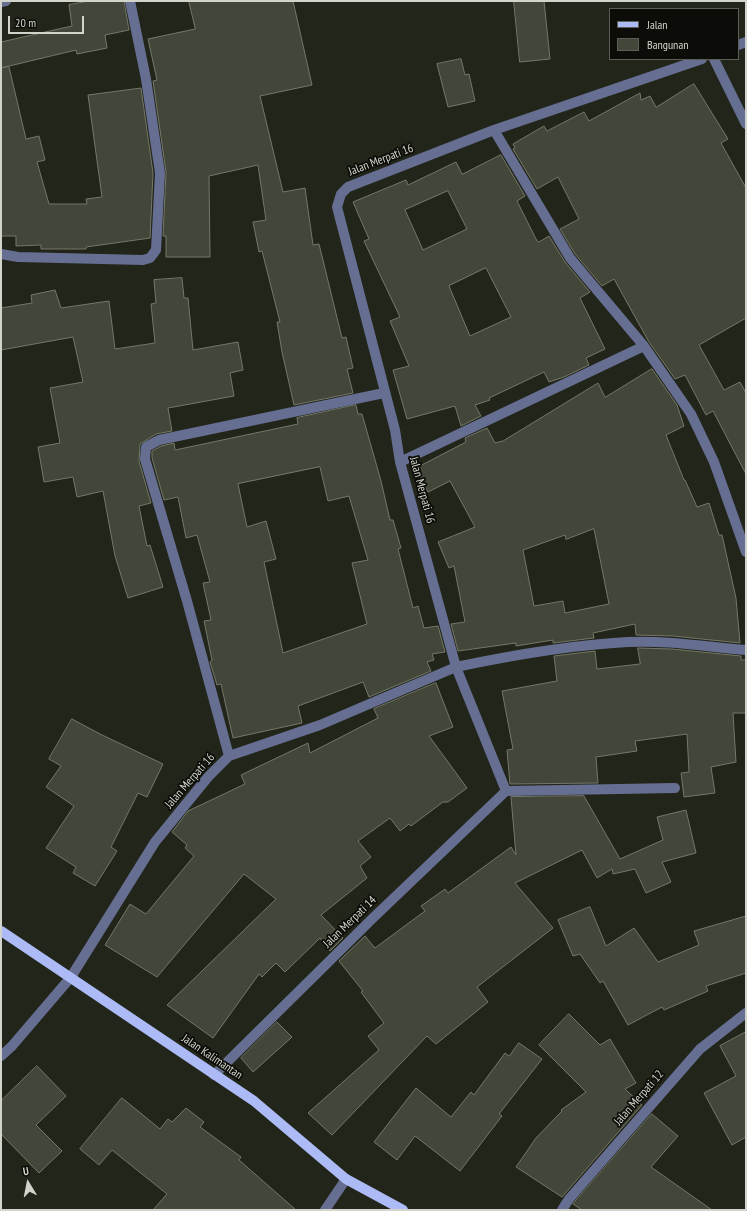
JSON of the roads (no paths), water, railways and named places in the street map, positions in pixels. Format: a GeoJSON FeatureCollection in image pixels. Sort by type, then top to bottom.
{"type":"FeatureCollection","features":[{"type":"Feature","properties":{"kind":"main road","name":"Jalan Kalimantan"},"geometry":{"type":"LineString","coordinates":[[1,931],[254,1101],[346,1179],[403,1210]]}},
{"type":"Feature","properties":{"kind":"street"},"geometry":{"type":"LineString","coordinates":[[1,2],[6,1]]}},
{"type":"Feature","properties":{"kind":"street"},"geometry":{"type":"LineString","coordinates":[[1,254],[18,257],[143,260],[150,258],[156,250],[160,173],[146,79],[130,1]]}},
{"type":"Feature","properties":{"kind":"street","name":"Jalan Merpati 16"},"geometry":{"type":"LineString","coordinates":[[1,1056],[12,1046],[71,978],[155,842],[208,777],[229,756],[320,725],[456,667],[400,462],[395,430],[384,393],[337,206],[341,194],[348,187],[494,130],[699,60]]}},
{"type":"Feature","properties":{"kind":"street"},"geometry":{"type":"LineString","coordinates":[[714,60],[746,124]]}},
{"type":"Feature","properties":{"kind":"street"},"geometry":{"type":"LineString","coordinates":[[494,130],[570,258],[644,346],[690,414],[714,462],[746,552]]}},
{"type":"Feature","properties":{"kind":"street"},"geometry":{"type":"LineString","coordinates":[[400,462],[644,346]]}},
{"type":"Feature","properties":{"kind":"street"},"geometry":{"type":"LineString","coordinates":[[229,756],[187,601],[145,459],[146,447],[158,440],[384,393]]}},
{"type":"Feature","properties":{"kind":"street"},"geometry":{"type":"LineString","coordinates":[[675,788],[506,791],[456,667],[528,652],[628,642],[677,643],[703,647],[746,650]]}},
{"type":"Feature","properties":{"kind":"street","name":"Jalan Merpati 14"},"geometry":{"type":"LineString","coordinates":[[214,1074],[374,917],[506,791]]}},
{"type":"Feature","properties":{"kind":"street","name":"Jalan Merpati 12"},"geometry":{"type":"LineString","coordinates":[[562,1210],[574,1193],[700,1050],[746,1013]]}},
{"type":"Feature","properties":{"kind":"street"},"geometry":{"type":"LineString","coordinates":[[325,1210],[346,1179]]}}]}
